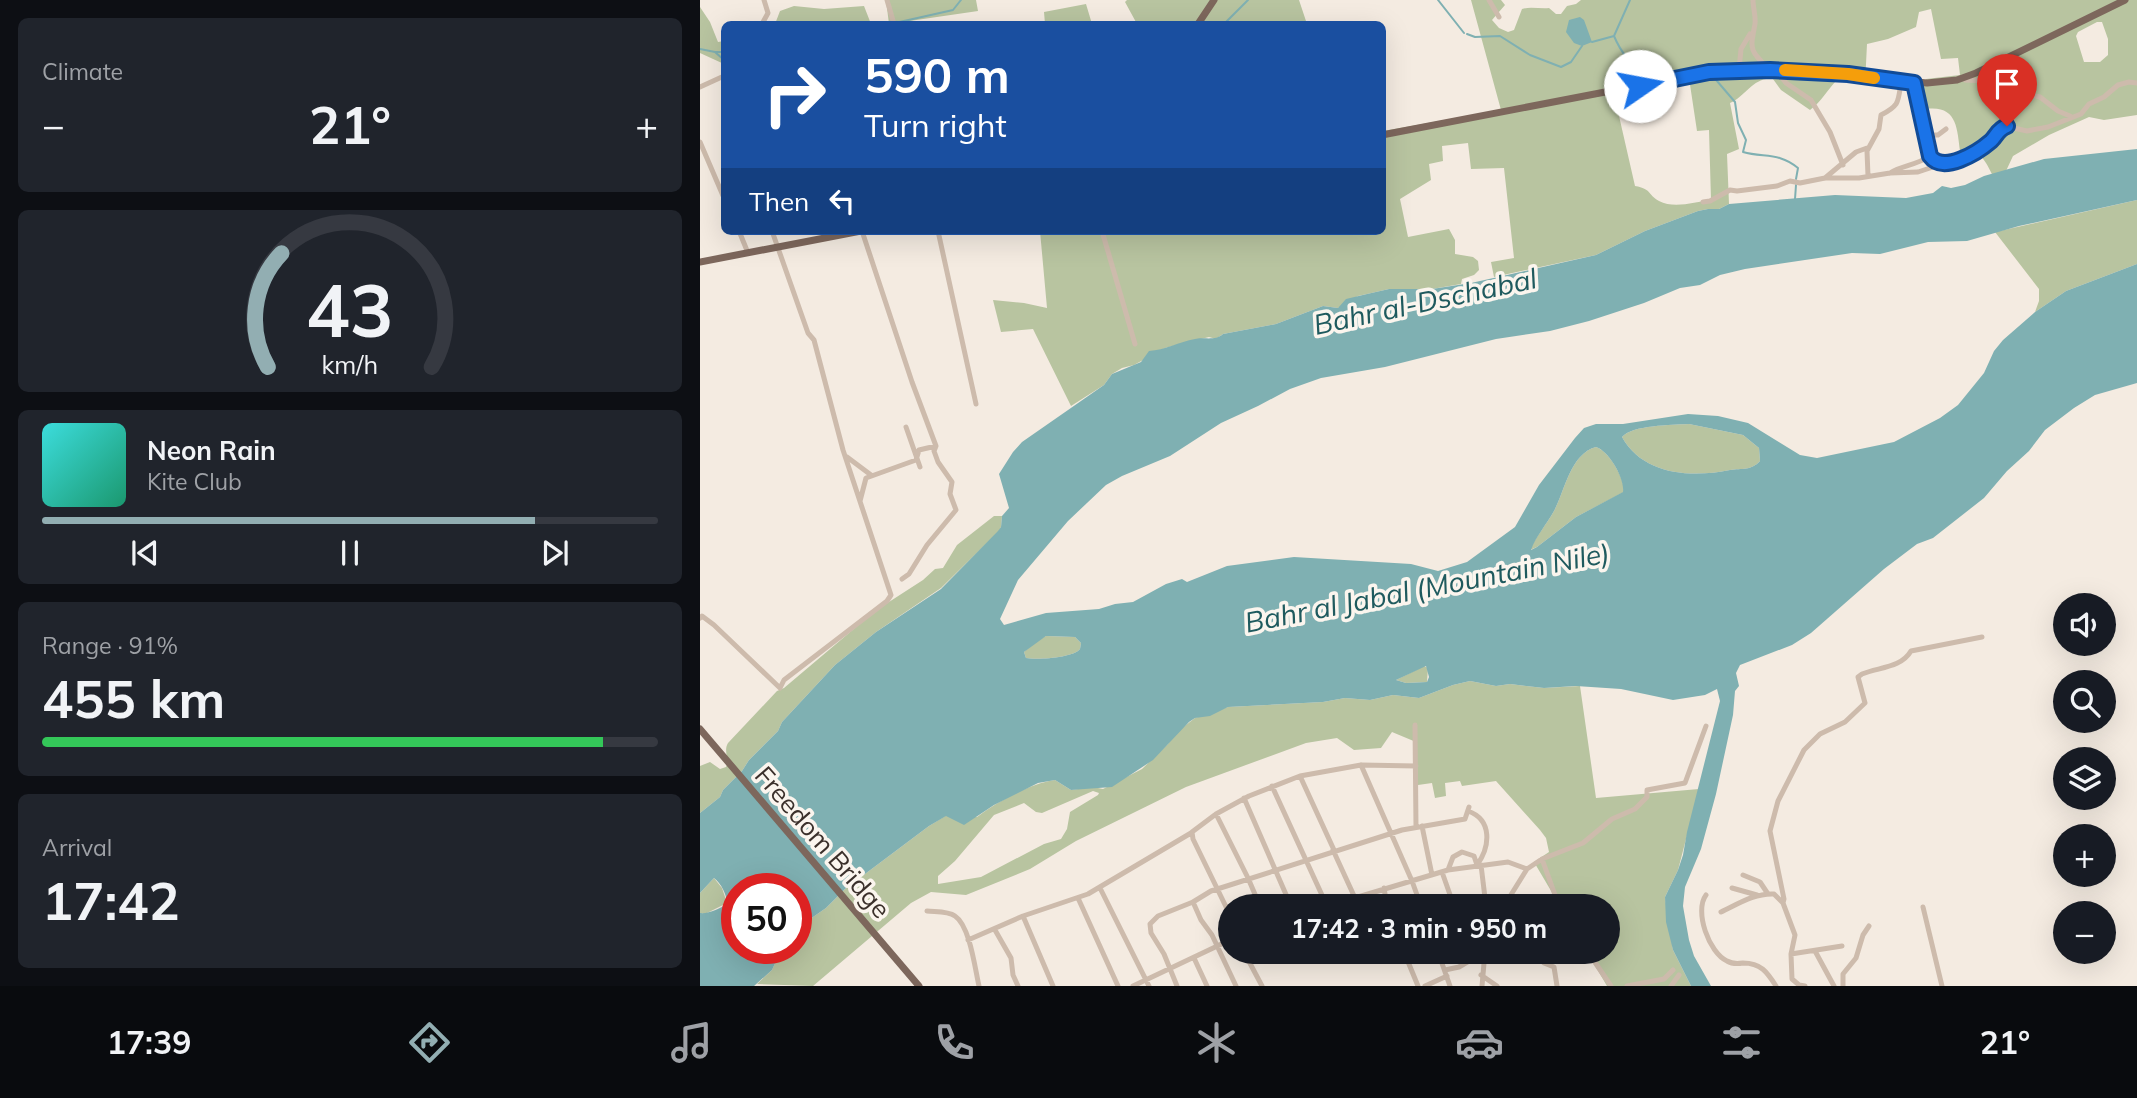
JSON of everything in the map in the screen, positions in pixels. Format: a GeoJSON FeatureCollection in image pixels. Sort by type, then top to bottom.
{"type":"FeatureCollection","features":[{"type":"Feature","properties":{"kind":"main road"},"geometry":{"type":"LineString","coordinates":[[1200,21],[1214,0]]}},
{"type":"Feature","properties":{"kind":"main road"},"geometry":{"type":"LineString","coordinates":[[1386,134],[1698,74],[1773,70],[1848,74],[1914,83],[1936,83],[1966,78],[2125,0]]}},
{"type":"Feature","properties":{"kind":"main road"},"geometry":{"type":"LineString","coordinates":[[700,262],[841,235]]}},
{"type":"Feature","properties":{"kind":"main road","name":"Freedom Bridge"},"geometry":{"type":"LineString","coordinates":[[700,729],[920,986]]}},
{"type":"Feature","properties":{"kind":"street"},"geometry":{"type":"LineString","coordinates":[[764,0],[768,13],[764,21]]}},
{"type":"Feature","properties":{"kind":"street"},"geometry":{"type":"LineString","coordinates":[[887,0],[893,21]]}},
{"type":"Feature","properties":{"kind":"street"},"geometry":{"type":"LineString","coordinates":[[1489,0],[1499,17]]}},
{"type":"Feature","properties":{"kind":"street"},"geometry":{"type":"LineString","coordinates":[[1739,71],[1741,48],[1755,23],[1753,0]]}},
{"type":"Feature","properties":{"kind":"street"},"geometry":{"type":"LineString","coordinates":[[1752,31],[1754,55],[1786,83],[1811,100],[1830,132],[1843,165]]}},
{"type":"Feature","properties":{"kind":"street"},"geometry":{"type":"LineString","coordinates":[[700,87],[721,77]]}},
{"type":"Feature","properties":{"kind":"street"},"geometry":{"type":"LineString","coordinates":[[1965,80],[2003,82],[2022,93],[2040,97],[2059,111],[2073,117]]}},
{"type":"Feature","properties":{"kind":"street"},"geometry":{"type":"LineString","coordinates":[[1825,178],[1856,152],[1867,148],[1880,129],[1881,115],[1890,112],[1899,102],[1901,82]]}},
{"type":"Feature","properties":{"kind":"street"},"geometry":{"type":"LineString","coordinates":[[1914,83],[1930,156],[1936,163],[1943,165]]}},
{"type":"Feature","properties":{"kind":"street"},"geometry":{"type":"LineString","coordinates":[[1703,202],[1730,190],[1777,186],[1790,181],[1800,183],[1825,178],[1918,172],[1975,153],[2005,126],[2035,130],[2081,114],[2089,104],[2104,97],[2118,85],[2137,83]]}},
{"type":"Feature","properties":{"kind":"street"},"geometry":{"type":"LineString","coordinates":[[1926,135],[1938,135],[1946,129]]}},
{"type":"Feature","properties":{"kind":"street"},"geometry":{"type":"LineString","coordinates":[[700,142],[721,191]]}},
{"type":"Feature","properties":{"kind":"street"},"geometry":{"type":"LineString","coordinates":[[1867,148],[1868,176]]}},
{"type":"Feature","properties":{"kind":"street"},"geometry":{"type":"LineString","coordinates":[[1890,173],[1899,167],[1912,166],[1930,156]]}},
{"type":"Feature","properties":{"kind":"street"},"geometry":{"type":"LineString","coordinates":[[741,235],[748,253]]}},
{"type":"Feature","properties":{"kind":"street"},"geometry":{"type":"LineString","coordinates":[[700,618],[702,616],[714,625],[780,688],[784,680],[891,597],[860,502],[814,340],[808,333],[774,235]]}},
{"type":"Feature","properties":{"kind":"street"},"geometry":{"type":"LineString","coordinates":[[863,235],[936,446],[936,458],[952,482],[950,494],[956,510],[927,545],[909,574],[902,579]]}},
{"type":"Feature","properties":{"kind":"street"},"geometry":{"type":"LineString","coordinates":[[939,235],[976,404]]}},
{"type":"Feature","properties":{"kind":"street"},"geometry":{"type":"LineString","coordinates":[[1103,235],[1135,344]]}},
{"type":"Feature","properties":{"kind":"street"},"geometry":{"type":"LineString","coordinates":[[906,427],[920,467]]}},
{"type":"Feature","properties":{"kind":"street"},"geometry":{"type":"LineString","coordinates":[[916,460],[919,450],[936,446]]}},
{"type":"Feature","properties":{"kind":"street"},"geometry":{"type":"LineString","coordinates":[[847,457],[872,475],[916,460]]}},
{"type":"Feature","properties":{"kind":"street"},"geometry":{"type":"LineString","coordinates":[[860,502],[863,483],[872,475]]}},
{"type":"Feature","properties":{"kind":"street"},"geometry":{"type":"LineString","coordinates":[[1793,986],[1791,954],[1795,935],[1783,903],[1770,831],[1778,801],[1804,750],[1821,734],[1845,722],[1865,703],[1858,677],[1877,668],[1898,664],[1911,651],[1982,637]]}},
{"type":"Feature","properties":{"kind":"street"},"geometry":{"type":"LineString","coordinates":[[1415,725],[1419,827],[1432,875]]}},
{"type":"Feature","properties":{"kind":"street"},"geometry":{"type":"LineString","coordinates":[[1511,894],[1527,869],[1542,859],[1583,843],[1612,819],[1635,809],[1647,797],[1647,790],[1685,783],[1706,726]]}},
{"type":"Feature","properties":{"kind":"street"},"geometry":{"type":"LineString","coordinates":[[968,940],[1023,916],[1100,888],[1113,877],[1135,867],[1216,814],[1272,786],[1300,776],[1361,765],[1416,766]]}},
{"type":"Feature","properties":{"kind":"street"},"geometry":{"type":"LineString","coordinates":[[1361,765],[1417,894]]}},
{"type":"Feature","properties":{"kind":"street"},"geometry":{"type":"LineString","coordinates":[[1300,776],[1353,894]]}},
{"type":"Feature","properties":{"kind":"street"},"geometry":{"type":"LineString","coordinates":[[1272,786],[1322,894]]}},
{"type":"Feature","properties":{"kind":"street"},"geometry":{"type":"LineString","coordinates":[[1244,799],[1286,894]]}},
{"type":"Feature","properties":{"kind":"street"},"geometry":{"type":"LineString","coordinates":[[1177,986],[1151,933],[1150,924],[1158,916],[1218,889],[1391,833],[1465,819],[1469,809],[1485,823],[1487,847],[1479,865]]}},
{"type":"Feature","properties":{"kind":"street"},"geometry":{"type":"LineString","coordinates":[[1216,814],[1255,894]]}},
{"type":"Feature","properties":{"kind":"street"},"geometry":{"type":"LineString","coordinates":[[1191,832],[1220,894]]}},
{"type":"Feature","properties":{"kind":"street"},"geometry":{"type":"LineString","coordinates":[[1451,894],[1445,871],[1453,857],[1462,852],[1474,856],[1479,865],[1484,894]]}},
{"type":"Feature","properties":{"kind":"street"},"geometry":{"type":"LineString","coordinates":[[1542,859],[1555,894]]}},
{"type":"Feature","properties":{"kind":"street"},"geometry":{"type":"LineString","coordinates":[[1367,894],[1445,871],[1479,865],[1508,862],[1527,869]]}},
{"type":"Feature","properties":{"kind":"street"},"geometry":{"type":"LineString","coordinates":[[1742,875],[1760,882],[1783,903]]}},
{"type":"Feature","properties":{"kind":"street"},"geometry":{"type":"LineString","coordinates":[[1732,888],[1757,895],[1771,894],[1780,886]]}},
{"type":"Feature","properties":{"kind":"street"},"geometry":{"type":"LineString","coordinates":[[1100,888],[1147,983]]}},
{"type":"Feature","properties":{"kind":"street"},"geometry":{"type":"LineString","coordinates":[[1384,888],[1385,894]]}},
{"type":"Feature","properties":{"kind":"street"},"geometry":{"type":"LineString","coordinates":[[1706,895],[1702,900],[1700,916],[1718,956],[1732,963],[1760,966],[1776,986]]}},
{"type":"Feature","properties":{"kind":"street"},"geometry":{"type":"LineString","coordinates":[[1721,912],[1757,895]]}},
{"type":"Feature","properties":{"kind":"street"},"geometry":{"type":"LineString","coordinates":[[1078,898],[1118,986]]}},
{"type":"Feature","properties":{"kind":"street"},"geometry":{"type":"LineString","coordinates":[[1133,986],[1147,983],[1170,969],[1218,948],[1193,902]]}},
{"type":"Feature","properties":{"kind":"street"},"geometry":{"type":"LineString","coordinates":[[1923,907],[1942,986]]}},
{"type":"Feature","properties":{"kind":"street"},"geometry":{"type":"LineString","coordinates":[[927,911],[954,915],[965,928],[979,986]]}},
{"type":"Feature","properties":{"kind":"street"},"geometry":{"type":"LineString","coordinates":[[1023,916],[1053,986]]}},
{"type":"Feature","properties":{"kind":"street"},"geometry":{"type":"LineString","coordinates":[[1843,986],[1843,974],[1856,958],[1863,935],[1869,926]]}},
{"type":"Feature","properties":{"kind":"street"},"geometry":{"type":"LineString","coordinates":[[995,930],[1011,958],[1013,975],[1018,986]]}},
{"type":"Feature","properties":{"kind":"street"},"geometry":{"type":"LineString","coordinates":[[1791,954],[1842,946]]}},
{"type":"Feature","properties":{"kind":"street"},"geometry":{"type":"LineString","coordinates":[[1815,951],[1834,986]]}},
{"type":"Feature","properties":{"kind":"street"},"geometry":{"type":"LineString","coordinates":[[1194,958],[1207,986]]}},
{"type":"Feature","properties":{"kind":"street"},"geometry":{"type":"LineString","coordinates":[[1226,964],[1236,986]]}},
{"type":"Feature","properties":{"kind":"street"},"geometry":{"type":"LineString","coordinates":[[1250,964],[1262,986]]}},
{"type":"Feature","properties":{"kind":"street"},"geometry":{"type":"LineString","coordinates":[[1410,964],[1418,986]]}},
{"type":"Feature","properties":{"kind":"street"},"geometry":{"type":"LineString","coordinates":[[1443,964],[1450,986]]}},
{"type":"Feature","properties":{"kind":"street"},"geometry":{"type":"LineString","coordinates":[[1425,986],[1464,964]]}},
{"type":"Feature","properties":{"kind":"street"},"geometry":{"type":"LineString","coordinates":[[1482,986],[1483,964]]}},
{"type":"Feature","properties":{"kind":"street"},"geometry":{"type":"LineString","coordinates":[[1546,964],[1554,967],[1558,986]]}},
{"type":"Feature","properties":{"kind":"street"},"geometry":{"type":"LineString","coordinates":[[1596,964],[1611,986]]}},
{"type":"Feature","properties":{"kind":"street"},"geometry":{"type":"LineString","coordinates":[[1627,986],[1664,979],[1673,970]]}},
{"type":"Feature","properties":{"kind":"street"},"geometry":{"type":"LineString","coordinates":[[1481,975],[1497,986]]}},
{"type":"Feature","properties":{"kind":"street"},"geometry":{"type":"LineString","coordinates":[[1671,986],[1679,975]]}},
{"type":"Feature","properties":{"kind":"street"},"geometry":{"type":"LineString","coordinates":[[1792,979],[1805,986]]}},
{"type":"Feature","properties":{"kind":"green space"},"geometry":{"type":"Polygon","coordinates":[[[886,0],[976,0],[978,11],[910,21],[889,21],[886,0]]]}},
{"type":"Feature","properties":{"kind":"green space"},"geometry":{"type":"Polygon","coordinates":[[[1299,0],[1306,21],[1135,21],[1125,2],[1299,0]]]}},
{"type":"Feature","properties":{"kind":"green space"},"geometry":{"type":"Polygon","coordinates":[[[1471,0],[1501,0],[1505,5],[1492,20],[1499,28],[1508,32],[1514,30],[1522,9],[1549,8],[1556,14],[1561,14],[1567,6],[1581,0],[2137,0],[2137,115],[2104,120],[2089,117],[2049,135],[2013,156],[2006,171],[1993,176],[1981,157],[1972,152],[1960,151],[1956,127],[1950,114],[1926,109],[1922,89],[1926,79],[1960,75],[1958,58],[1941,59],[1931,9],[1919,12],[1916,27],[1888,39],[1867,44],[1865,84],[1838,79],[1810,110],[1781,90],[1773,79],[1755,83],[1730,103],[1739,149],[1727,154],[1729,204],[1719,209],[1698,211],[1645,231],[1596,255],[1494,277],[1491,262],[1514,258],[1504,168],[1471,169],[1468,143],[1442,146],[1443,161],[1429,164],[1431,180],[1400,199],[1408,237],[1449,229],[1455,240],[1455,254],[1473,257],[1478,261],[1479,270],[1462,279],[1461,284],[1432,289],[1389,289],[1358,296],[1338,308],[1323,306],[1276,324],[1165,348],[1112,374],[1104,385],[1071,406],[1033,329],[1001,332],[993,300],[1047,308],[1040,235],[1386,235],[1386,130],[1501,110],[1471,0]],[[2102,22],[2078,32],[2076,36],[2084,62],[2100,62],[2108,55],[2108,39],[2102,22]],[[1689,78],[1614,94],[1635,186],[1647,190],[1659,201],[1685,204],[1711,200],[1709,130],[1697,131],[1689,78]]]}},
{"type":"Feature","properties":{"kind":"green space"},"geometry":{"type":"Polygon","coordinates":[[[1086,4],[1091,21],[1045,21],[1044,12],[1086,4]]]}},
{"type":"Feature","properties":{"kind":"green space"},"geometry":{"type":"Polygon","coordinates":[[[794,6],[824,9],[864,6],[870,21],[776,21],[780,11],[794,6]]]}},
{"type":"Feature","properties":{"kind":"green space"},"geometry":{"type":"Polygon","coordinates":[[[700,7],[718,42],[721,42],[721,63],[700,53],[700,7]]]}},
{"type":"Feature","properties":{"kind":"green space"},"geometry":{"type":"Polygon","coordinates":[[[2137,200],[2137,264],[2066,291],[2035,312],[2039,289],[1995,232],[2137,200]]]}},
{"type":"Feature","properties":{"kind":"green space"},"geometry":{"type":"Polygon","coordinates":[[[1689,424],[1743,435],[1759,448],[1760,461],[1750,468],[1700,474],[1669,471],[1642,459],[1622,437],[1643,428],[1689,424]]]}},
{"type":"Feature","properties":{"kind":"green space"},"geometry":{"type":"Polygon","coordinates":[[[1596,447],[1606,454],[1615,466],[1624,492],[1576,517],[1530,550],[1554,511],[1574,465],[1587,451],[1596,447]]]}},
{"type":"Feature","properties":{"kind":"green space"},"geometry":{"type":"Polygon","coordinates":[[[994,516],[1002,516],[999,531],[941,588],[876,632],[835,665],[782,722],[778,731],[749,760],[720,797],[700,813],[700,766],[710,762],[720,769],[726,767],[728,743],[777,691],[784,688],[875,611],[923,580],[935,569],[943,568],[957,545],[994,516]]]}},
{"type":"Feature","properties":{"kind":"green space"},"geometry":{"type":"Polygon","coordinates":[[[1046,636],[1075,637],[1081,643],[1080,649],[1063,656],[1026,658],[1024,652],[1046,636]]]}},
{"type":"Feature","properties":{"kind":"green space"},"geometry":{"type":"Polygon","coordinates":[[[1424,666],[1428,668],[1427,682],[1406,683],[1396,680],[1424,666]]]}},
{"type":"Feature","properties":{"kind":"green space"},"geometry":{"type":"Polygon","coordinates":[[[1470,681],[1496,686],[1580,686],[1596,798],[1699,789],[1678,870],[1665,897],[1673,950],[1691,986],[1607,986],[1594,964],[1620,964],[1620,894],[1553,894],[1534,862],[1549,852],[1546,838],[1496,781],[1462,786],[1460,781],[1445,783],[1446,796],[1435,798],[1432,783],[1418,785],[1416,742],[1392,732],[1381,748],[1354,750],[1337,738],[1306,743],[1186,787],[1076,841],[1030,869],[966,895],[931,892],[911,903],[813,986],[757,984],[775,964],[812,964],[812,918],[845,889],[947,815],[977,817],[1014,794],[1055,780],[1071,790],[1093,787],[1103,789],[1142,769],[1177,732],[1195,718],[1228,707],[1323,702],[1345,698],[1370,700],[1393,695],[1419,698],[1470,681]],[[1093,791],[1042,813],[1024,803],[994,815],[955,861],[938,876],[938,884],[981,877],[1044,844],[1061,839],[1067,829],[1070,812],[1099,793],[1093,791]]]}},
{"type":"Feature","properties":{"kind":"green space"},"geometry":{"type":"Polygon","coordinates":[[[714,878],[721,887],[721,906],[705,914],[700,913],[700,893],[714,878]]]}},
{"type":"Feature","properties":{"kind":"water"},"geometry":{"type":"Polygon","coordinates":[[[1580,17],[1584,20],[1592,42],[1582,46],[1574,43],[1566,32],[1569,20],[1580,17]]]}},
{"type":"Feature","properties":{"kind":"water"},"geometry":{"type":"Polygon","coordinates":[[[2137,149],[2137,200],[2019,226],[1967,241],[1928,242],[1880,254],[1852,253],[1745,269],[1720,275],[1700,285],[1680,288],[1589,321],[1550,331],[1496,339],[1385,367],[1321,378],[1290,389],[1221,423],[1170,456],[1106,485],[1068,521],[1018,580],[1000,619],[1004,625],[1046,613],[1099,609],[1133,602],[1166,584],[1182,579],[1187,582],[1227,566],[1294,557],[1411,564],[1438,571],[1467,562],[1515,527],[1539,485],[1575,438],[1584,428],[1596,424],[1623,424],[1688,414],[1718,416],[1748,423],[1800,455],[1817,458],[1894,442],[1940,418],[1958,405],[1984,373],[1994,351],[2003,340],[2035,312],[2066,291],[2137,264],[2137,383],[2095,395],[2074,408],[2045,430],[2029,451],[1984,498],[1933,538],[1917,544],[1884,569],[1811,633],[1792,645],[1740,665],[1736,673],[1739,686],[1735,691],[1733,715],[1716,794],[1701,849],[1685,887],[1683,906],[1694,956],[1711,986],[1691,986],[1673,950],[1666,922],[1665,897],[1683,855],[1720,701],[1717,689],[1705,695],[1673,700],[1621,689],[1576,686],[1544,688],[1510,684],[1496,686],[1470,681],[1419,698],[1393,695],[1370,700],[1345,698],[1323,702],[1228,707],[1189,722],[1153,760],[1112,787],[1071,790],[1055,780],[1038,783],[994,805],[964,825],[946,816],[845,889],[812,918],[812,873],[721,873],[721,886],[714,878],[700,893],[700,813],[720,797],[749,760],[778,731],[782,722],[835,665],[876,632],[941,589],[998,531],[1002,516],[1009,508],[999,474],[1022,442],[1104,385],[1112,374],[1141,362],[1149,351],[1195,339],[1214,338],[1276,324],[1323,306],[1338,308],[1346,299],[1389,289],[1432,289],[1471,283],[1596,255],[1645,231],[1698,211],[1719,209],[1729,204],[1835,195],[1906,198],[1933,193],[1942,186],[1951,188],[1965,185],[1984,176],[2044,159],[2137,149]],[[1689,424],[1643,428],[1622,437],[1642,459],[1669,471],[1700,474],[1750,468],[1760,461],[1759,448],[1743,435],[1689,424]],[[1596,447],[1587,451],[1574,465],[1554,511],[1531,550],[1576,517],[1623,492],[1619,473],[1606,454],[1596,447]],[[1046,636],[1024,652],[1026,658],[1063,656],[1080,649],[1081,643],[1075,637],[1046,636]],[[1426,666],[1396,680],[1406,683],[1427,682],[1429,677],[1426,666]]]}},
{"type":"Feature","properties":{"kind":"water"},"geometry":{"type":"Polygon","coordinates":[[[721,907],[721,964],[775,964],[772,970],[754,986],[700,986],[700,913],[721,907]]]}},
{"type":"Feature","properties":{"kind":"waterway"},"geometry":{"type":"LineString","coordinates":[[904,21],[953,10],[961,0]]}},
{"type":"Feature","properties":{"kind":"waterway"},"geometry":{"type":"LineString","coordinates":[[1227,21],[1248,0]]}},
{"type":"Feature","properties":{"kind":"waterway"},"geometry":{"type":"LineString","coordinates":[[1438,0],[1464,33]]}},
{"type":"Feature","properties":{"kind":"waterway"},"geometry":{"type":"LineString","coordinates":[[1630,0],[1614,36],[1632,65],[1648,79],[1654,79]]}},
{"type":"Feature","properties":{"kind":"waterway"},"geometry":{"type":"LineString","coordinates":[[1467,34],[1475,37],[1500,36],[1530,55],[1561,67],[1571,62],[1582,46]]}},
{"type":"Feature","properties":{"kind":"waterway"},"geometry":{"type":"LineString","coordinates":[[1592,42],[1614,36]]}},
{"type":"Feature","properties":{"kind":"waterway"},"geometry":{"type":"LineString","coordinates":[[700,49],[715,52],[721,57]]}},
{"type":"Feature","properties":{"kind":"waterway"},"geometry":{"type":"LineString","coordinates":[[715,52],[721,52]]}},
{"type":"Feature","properties":{"kind":"waterway"},"geometry":{"type":"LineString","coordinates":[[1688,73],[1695,70]]}},
{"type":"Feature","properties":{"kind":"waterway"},"geometry":{"type":"LineString","coordinates":[[1711,74],[1735,102],[1738,123],[1746,140],[1743,152],[1778,157],[1791,163],[1798,168],[1796,179]]}},
{"type":"Feature","properties":{"kind":"waterway"},"geometry":{"type":"LineString","coordinates":[[1795,199],[1796,185]]}},
{"type":"Feature","properties":{"kind":"slow traffic"},"geometry":{"type":"LineString","coordinates":[[1785,70],[1874,78]]}},
{"type":"Feature","properties":{"kind":"route"},"geometry":{"type":"LineString","coordinates":[[1640,86],[1709,72],[1770,70],[1848,74],[1914,83],[1930,156],[1936,163],[1943,165],[1975,153],[1993,139],[1999,130],[2007,126]]}},
{"type":"Feature","properties":{"kind":"water label","name":"Bahr al-Dschabal"},"geometry":{"type":"Point","coordinates":[1425,301]}},
{"type":"Feature","properties":{"kind":"water label","name":"Bahr al Jabal (Mountain Nile)"},"geometry":{"type":"Point","coordinates":[1427,587]}}]}
